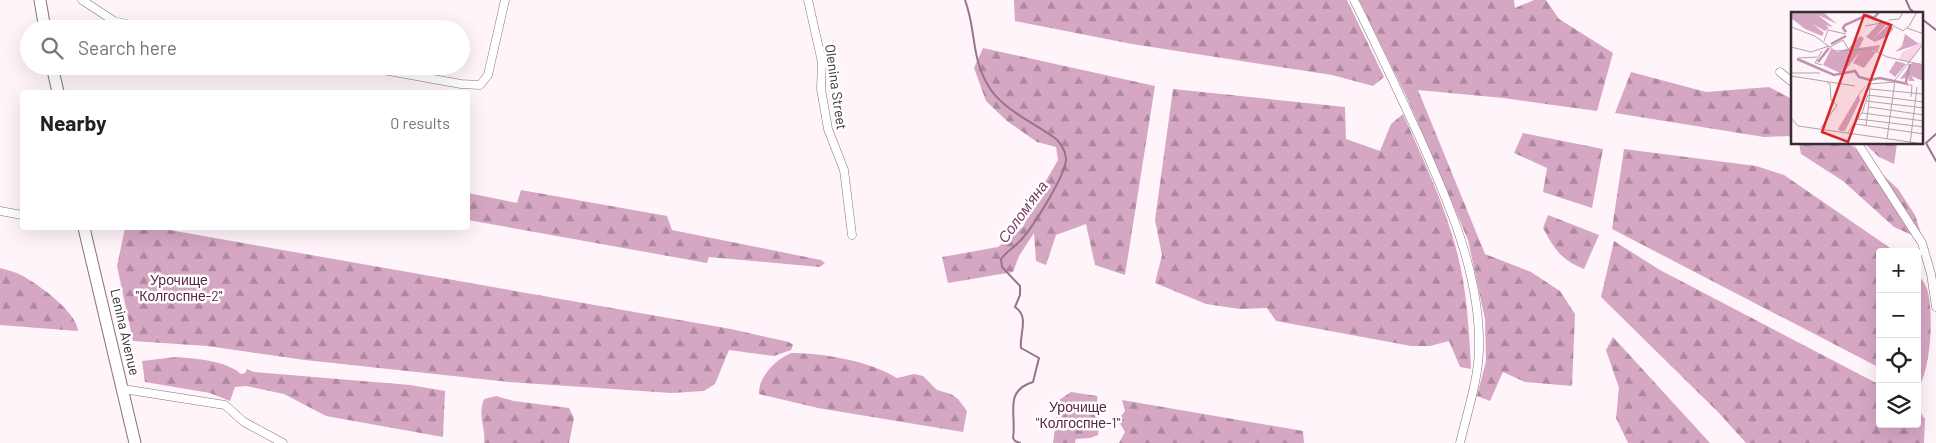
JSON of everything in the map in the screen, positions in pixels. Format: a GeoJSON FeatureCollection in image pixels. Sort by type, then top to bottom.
{"type":"FeatureCollection","features":[{"type":"Feature","properties":{"kind":"main road"},"geometry":{"type":"LineString","coordinates":[[40,0],[43,20]]}},
{"type":"Feature","properties":{"kind":"main road"},"geometry":{"type":"LineString","coordinates":[[54,75],[58,90]]}},
{"type":"Feature","properties":{"kind":"main road","name":"Lenina Avenue"},"geometry":{"type":"LineString","coordinates":[[84,230],[135,443]]}},
{"type":"Feature","properties":{"kind":"street"},"geometry":{"type":"LineString","coordinates":[[82,0],[112,20]]}},
{"type":"Feature","properties":{"kind":"street"},"geometry":{"type":"LineString","coordinates":[[412,75],[475,86],[485,82],[505,0]]}},
{"type":"Feature","properties":{"kind":"street","name":"Olenina Street"},"geometry":{"type":"LineString","coordinates":[[808,0],[822,62],[821,89],[828,129],[844,170],[852,235]]}},
{"type":"Feature","properties":{"kind":"street"},"geometry":{"type":"LineString","coordinates":[[1354,0],[1436,175],[1466,255],[1475,293],[1479,352],[1477,370],[1460,443]]}},
{"type":"Feature","properties":{"kind":"street"},"geometry":{"type":"LineString","coordinates":[[1780,72],[1791,81]]}},
{"type":"Feature","properties":{"kind":"street"},"geometry":{"type":"LineString","coordinates":[[1859,145],[1922,243],[1931,274],[1936,307]]}},
{"type":"Feature","properties":{"kind":"street"},"geometry":{"type":"LineString","coordinates":[[0,211],[20,215]]}},
{"type":"Feature","properties":{"kind":"street"},"geometry":{"type":"LineString","coordinates":[[123,389],[225,405],[244,422],[283,443]]}},
{"type":"Feature","properties":{"kind":"green space"},"geometry":{"type":"Polygon","coordinates":[[[1014,0],[1347,0],[1384,77],[1373,86],[1332,75],[1132,44],[1015,21],[1014,0]]]}},
{"type":"Feature","properties":{"kind":"green space"},"geometry":{"type":"Polygon","coordinates":[[[1359,0],[1514,0],[1515,8],[1534,0],[1546,0],[1559,19],[1613,53],[1597,111],[1503,98],[1418,90],[1485,254],[1531,272],[1560,291],[1575,314],[1572,386],[1525,382],[1503,372],[1490,401],[1477,396],[1486,361],[1485,319],[1468,240],[1408,100],[1359,0]]]}},
{"type":"Feature","properties":{"kind":"green space"},"geometry":{"type":"Polygon","coordinates":[[[983,48],[1155,86],[1125,275],[1095,265],[1086,224],[1056,235],[1046,265],[1036,261],[1034,233],[1019,256],[1013,272],[948,283],[942,257],[998,247],[1023,227],[1037,196],[1058,160],[1056,147],[1037,142],[1007,121],[986,101],[974,68],[983,48]]]}},
{"type":"Feature","properties":{"kind":"green space"},"geometry":{"type":"Polygon","coordinates":[[[1631,72],[1706,92],[1769,87],[1791,98],[1791,138],[1764,137],[1615,113],[1631,72]]]}},
{"type":"Feature","properties":{"kind":"green space"},"geometry":{"type":"Polygon","coordinates":[[[1173,89],[1345,107],[1346,139],[1380,151],[1391,124],[1403,114],[1440,200],[1457,252],[1465,295],[1471,369],[1460,367],[1449,341],[1430,346],[1411,346],[1276,321],[1267,308],[1240,309],[1206,304],[1155,283],[1162,255],[1155,220],[1173,89]]]}},
{"type":"Feature","properties":{"kind":"green space"},"geometry":{"type":"Polygon","coordinates":[[[1523,133],[1603,149],[1592,208],[1543,192],[1547,168],[1514,153],[1523,133]]]}},
{"type":"Feature","properties":{"kind":"green space"},"geometry":{"type":"Polygon","coordinates":[[[1799,145],[1851,145],[1898,189],[1915,215],[1923,240],[1894,227],[1843,181],[1801,154],[1799,145]]]}},
{"type":"Feature","properties":{"kind":"green space"},"geometry":{"type":"Polygon","coordinates":[[[1866,145],[1897,145],[1894,164],[1879,157],[1866,145]]]}},
{"type":"Feature","properties":{"kind":"green space"},"geometry":{"type":"Polygon","coordinates":[[[1624,149],[1756,166],[1784,175],[1890,248],[1876,248],[1876,366],[1612,229],[1624,149]]]}},
{"type":"Feature","properties":{"kind":"green space"},"geometry":{"type":"Polygon","coordinates":[[[521,190],[667,216],[672,230],[821,260],[825,263],[820,267],[709,257],[707,263],[470,220],[470,193],[517,203],[521,190]]]}},
{"type":"Feature","properties":{"kind":"green space"},"geometry":{"type":"Polygon","coordinates":[[[1548,215],[1599,235],[1584,269],[1559,253],[1551,242],[1543,228],[1548,215]]]}},
{"type":"Feature","properties":{"kind":"green space","name":"Урочище \"Колгоспне-2\""},"geometry":{"type":"Polygon","coordinates":[[[125,230],[169,230],[731,329],[789,342],[793,345],[791,350],[774,356],[729,350],[715,384],[704,391],[671,393],[509,382],[305,360],[207,346],[133,341],[117,266],[125,230]]]}},
{"type":"Feature","properties":{"kind":"green space"},"geometry":{"type":"Polygon","coordinates":[[[1614,241],[1660,270],[1876,383],[1876,428],[1921,428],[1921,413],[1925,419],[1924,443],[1746,443],[1718,412],[1601,297],[1614,241]]]}},
{"type":"Feature","properties":{"kind":"green space"},"geometry":{"type":"Polygon","coordinates":[[[0,268],[12,271],[30,280],[47,292],[71,316],[78,331],[0,325],[0,268]]]}},
{"type":"Feature","properties":{"kind":"green space"},"geometry":{"type":"Polygon","coordinates":[[[1921,278],[1927,289],[1931,324],[1929,352],[1921,383],[1921,278]]]}},
{"type":"Feature","properties":{"kind":"green space"},"geometry":{"type":"Polygon","coordinates":[[[1613,337],[1710,443],[1628,443],[1616,418],[1619,388],[1606,350],[1613,337]]]}},
{"type":"Feature","properties":{"kind":"green space"},"geometry":{"type":"Polygon","coordinates":[[[791,353],[846,359],[874,367],[897,378],[914,374],[923,376],[937,390],[951,394],[958,399],[967,411],[963,432],[818,408],[759,394],[761,381],[769,369],[791,353]]]}},
{"type":"Feature","properties":{"kind":"green space"},"geometry":{"type":"Polygon","coordinates":[[[176,357],[219,363],[241,374],[245,373],[247,369],[254,372],[410,385],[445,391],[443,437],[326,416],[284,394],[246,386],[235,387],[230,401],[210,393],[145,382],[142,361],[176,357]]]}},
{"type":"Feature","properties":{"kind":"green space","name":"Урочище \"Колгоспне-1\""},"geometry":{"type":"Polygon","coordinates":[[[1071,392],[1097,396],[1100,422],[1098,435],[1090,438],[1076,439],[1075,443],[1053,443],[1056,423],[1056,402],[1071,392]]]}},
{"type":"Feature","properties":{"kind":"green space"},"geometry":{"type":"Polygon","coordinates":[[[496,396],[514,401],[569,408],[574,418],[569,443],[484,443],[481,416],[482,405],[484,399],[496,396]]]}},
{"type":"Feature","properties":{"kind":"green space","name":"Урочище \"Колгоспне-1\""},"geometry":{"type":"Polygon","coordinates":[[[1122,400],[1303,431],[1304,443],[1119,443],[1125,432],[1118,420],[1125,411],[1122,400]]]}},
{"type":"Feature","properties":{"kind":"waterway","name":"Солом'яна"},"geometry":{"type":"LineString","coordinates":[[965,0],[980,67],[984,79],[991,90],[1003,103],[1057,140],[1063,148],[1066,158],[1061,176],[1039,215],[1024,237],[1001,259],[1002,267],[1020,286],[1020,295],[1015,307],[1022,316],[1023,321],[1021,348],[1039,358],[1033,382],[1018,391],[1013,405],[1013,438],[1020,443]]}},
{"type":"Feature","properties":{"kind":"waterway"},"geometry":{"type":"LineString","coordinates":[[1906,0],[1914,12]]}},
{"type":"Feature","properties":{"kind":"waterway"},"geometry":{"type":"LineString","coordinates":[[1924,21],[1936,30]]}},
{"type":"Feature","properties":{"kind":"waterway"},"geometry":{"type":"LineString","coordinates":[[1936,134],[1926,143],[1936,161]]}}]}
